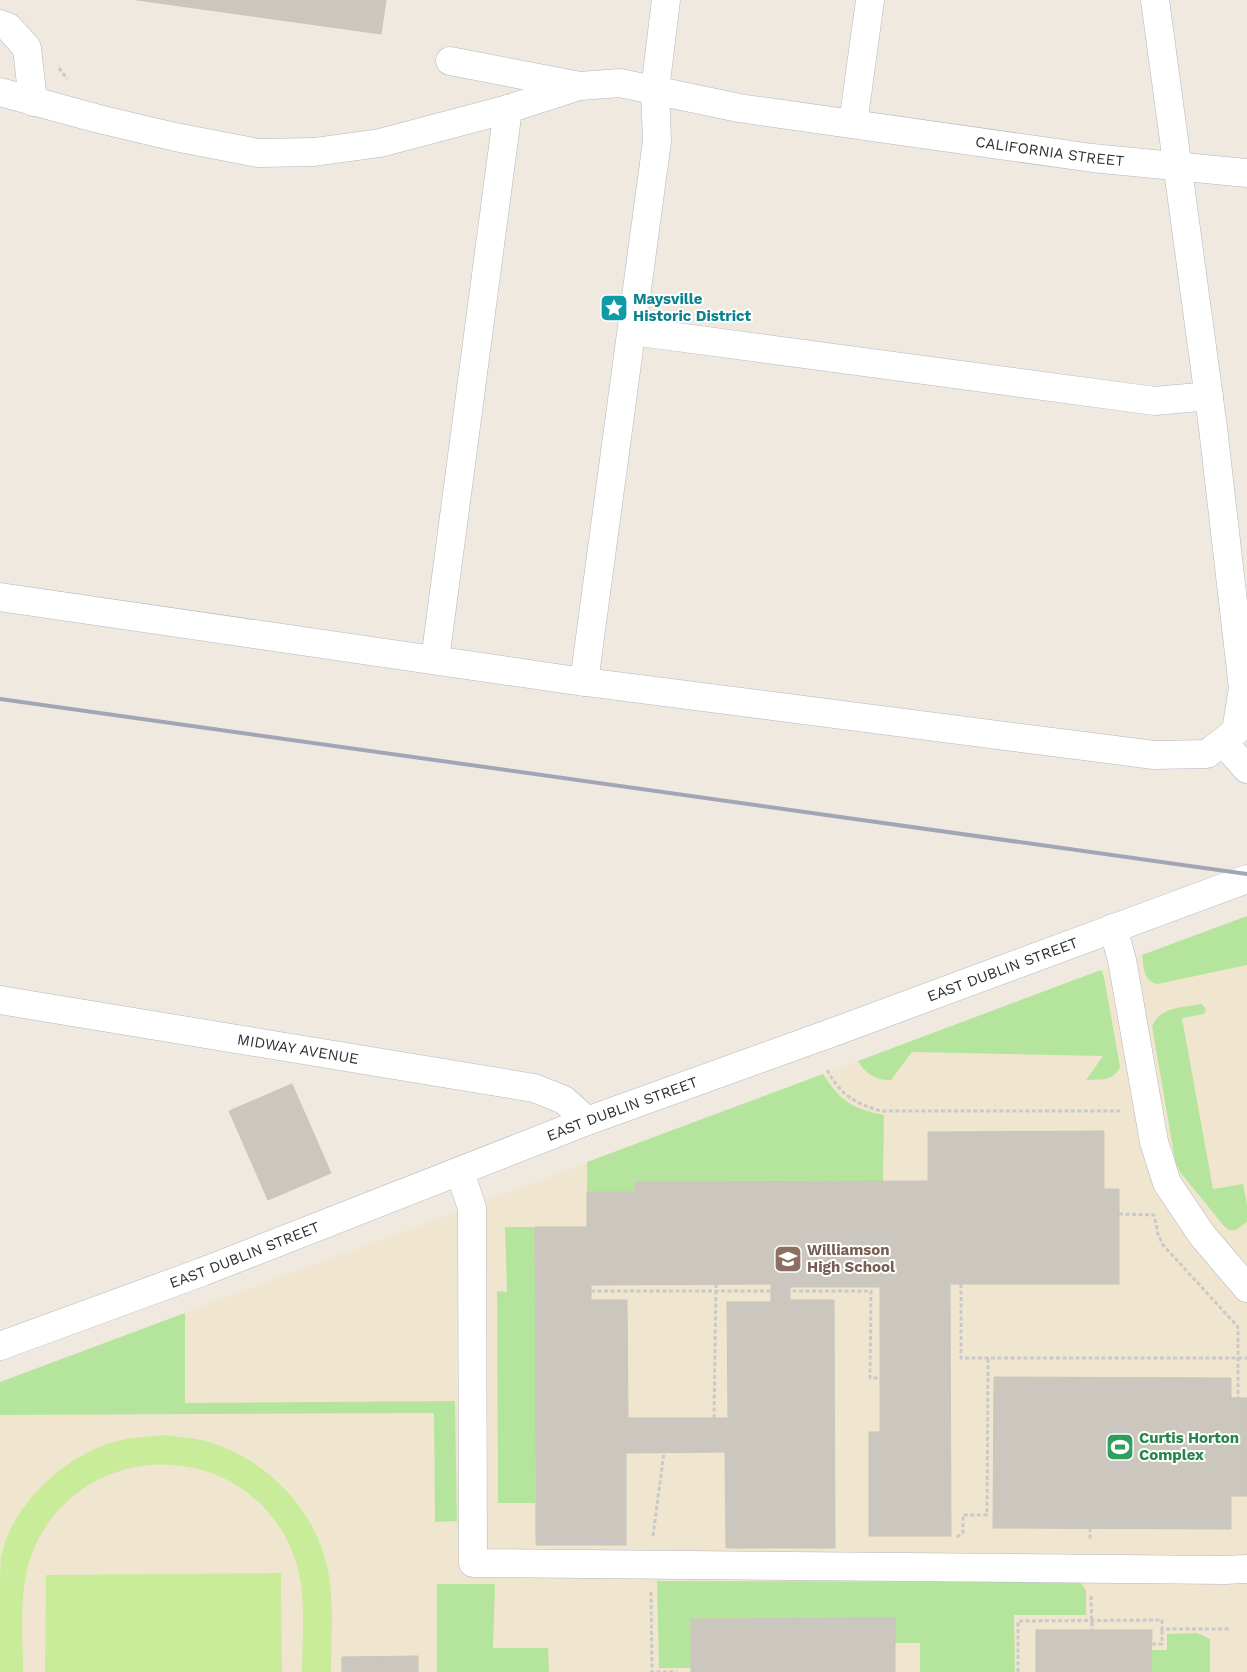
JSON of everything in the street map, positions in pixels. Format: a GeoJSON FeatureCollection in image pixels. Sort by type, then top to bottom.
{"type":"FeatureCollection","features":[{"type":"Feature","properties":{"kind":"street"},"geometry":{"type":"LineString","coordinates":[[584,682],[657,142],[655,90],[666,0]]}},
{"type":"Feature","properties":{"kind":"street"},"geometry":{"type":"LineString","coordinates":[[853,124],[870,0]]}},
{"type":"Feature","properties":{"kind":"street"},"geometry":{"type":"LineString","coordinates":[[0,596],[584,682],[1154,755],[1207,754],[1236,731],[1243,688],[1209,396],[1155,0]]}},
{"type":"Feature","properties":{"kind":"street"},"geometry":{"type":"LineString","coordinates":[[0,24],[8,27],[27,48],[33,102]]}},
{"type":"Feature","properties":{"kind":"street"},"geometry":{"type":"LineString","coordinates":[[450,61],[580,86]]}},
{"type":"Feature","properties":{"kind":"street","name":"CALIFORNIA STREET"},"geometry":{"type":"LineString","coordinates":[[580,86],[620,83],[739,108],[1092,158],[1247,173]]}},
{"type":"Feature","properties":{"kind":"street"},"geometry":{"type":"LineString","coordinates":[[0,92],[174,137],[258,153],[314,152],[380,143],[508,109],[580,86]]}},
{"type":"Feature","properties":{"kind":"street"},"geometry":{"type":"LineString","coordinates":[[435,660],[508,109]]}},
{"type":"Feature","properties":{"kind":"street"},"geometry":{"type":"LineString","coordinates":[[632,331],[1154,401],[1209,396]]}},
{"type":"Feature","properties":{"kind":"street"},"geometry":{"type":"LineString","coordinates":[[1223,742],[1247,769]]}},
{"type":"Feature","properties":{"kind":"street","name":"EAST DUBLIN STREET"},"geometry":{"type":"LineString","coordinates":[[0,1346],[211,1268],[588,1121],[1247,879]]}},
{"type":"Feature","properties":{"kind":"street"},"geometry":{"type":"LineString","coordinates":[[1113,928],[1123,962],[1154,1142],[1167,1183],[1202,1235],[1247,1288]]}},
{"type":"Feature","properties":{"kind":"street","name":"MIDWAY AVENUE"},"geometry":{"type":"LineString","coordinates":[[0,1000],[534,1088],[564,1100],[588,1121]]}},
{"type":"Feature","properties":{"kind":"street"},"geometry":{"type":"LineString","coordinates":[[460,1172],[472,1208],[473,1563],[1247,1569]]}},
{"type":"Feature","properties":{"kind":"path"},"geometry":{"type":"LineString","coordinates":[[58,66],[68,82]]}},
{"type":"Feature","properties":{"kind":"path"},"geometry":{"type":"LineString","coordinates":[[827,1070],[834,1083],[852,1100],[881,1111],[1122,1111]]}},
{"type":"Feature","properties":{"kind":"path"},"geometry":{"type":"LineString","coordinates":[[1119,1214],[1154,1215],[1158,1234],[1164,1245],[1238,1327],[1238,1398]]}},
{"type":"Feature","properties":{"kind":"path"},"geometry":{"type":"LineString","coordinates":[[961,1284],[961,1358],[1247,1358]]}},
{"type":"Feature","properties":{"kind":"path"},"geometry":{"type":"LineString","coordinates":[[714,1418],[716,1285]]}},
{"type":"Feature","properties":{"kind":"path"},"geometry":{"type":"LineString","coordinates":[[591,1291],[871,1291],[870,1378],[880,1378]]}},
{"type":"Feature","properties":{"kind":"path"},"geometry":{"type":"LineString","coordinates":[[952,1541],[963,1533],[962,1515],[987,1515],[988,1358]]}},
{"type":"Feature","properties":{"kind":"path"},"geometry":{"type":"LineString","coordinates":[[1018,1672],[1018,1621],[1162,1620],[1162,1644],[1152,1644]]}},
{"type":"Feature","properties":{"kind":"path"},"geometry":{"type":"LineString","coordinates":[[1162,1629],[1230,1629]]}},
{"type":"Feature","properties":{"kind":"shaded area","name":"Williamson High School"},"geometry":{"type":"Polygon","coordinates":[[[1247,916],[1247,1672],[0,1672],[0,1382],[1247,916]]]}},
{"type":"Feature","properties":{"kind":"green space"},"geometry":{"type":"Polygon","coordinates":[[[1247,916],[1247,965],[1158,984],[1153,983],[1147,977],[1142,955],[1247,916]]]}},
{"type":"Feature","properties":{"kind":"green space"},"geometry":{"type":"Polygon","coordinates":[[[1101,970],[1104,977],[1120,1067],[1110,1077],[1086,1080],[1103,1056],[912,1052],[891,1080],[876,1078],[864,1069],[858,1061],[1101,970]]]}},
{"type":"Feature","properties":{"kind":"green space"},"geometry":{"type":"Polygon","coordinates":[[[1202,1004],[1206,1010],[1204,1014],[1182,1018],[1213,1189],[1243,1184],[1247,1205],[1247,1222],[1236,1230],[1229,1230],[1224,1226],[1180,1172],[1175,1160],[1152,1026],[1156,1019],[1167,1011],[1202,1004]]]}},
{"type":"Feature","properties":{"kind":"green space"},"geometry":{"type":"Polygon","coordinates":[[[823,1074],[835,1091],[848,1102],[864,1110],[884,1115],[883,1182],[635,1182],[635,1192],[587,1192],[587,1162],[823,1074]]]}},
{"type":"Feature","properties":{"kind":"green space"},"geometry":{"type":"Polygon","coordinates":[[[505,1227],[535,1227],[535,1503],[498,1503],[497,1291],[507,1292],[505,1227]]]}},
{"type":"Feature","properties":{"kind":"green space"},"geometry":{"type":"Polygon","coordinates":[[[185,1313],[185,1403],[455,1401],[457,1521],[435,1522],[434,1413],[0,1415],[0,1382],[185,1313]]]}},
{"type":"Feature","properties":{"kind":"green space"},"geometry":{"type":"Polygon","coordinates":[[[162,1435],[202,1440],[236,1453],[256,1464],[274,1478],[304,1513],[315,1532],[324,1554],[329,1576],[332,1612],[331,1672],[302,1672],[303,1615],[299,1572],[295,1559],[275,1520],[246,1492],[212,1473],[174,1465],[135,1467],[98,1480],[65,1503],[39,1538],[27,1570],[22,1621],[23,1672],[0,1672],[1,1557],[15,1520],[41,1487],[73,1461],[115,1441],[162,1435]]]}},
{"type":"Feature","properties":{"kind":"green space"},"geometry":{"type":"Polygon","coordinates":[[[281,1573],[282,1672],[45,1672],[46,1575],[281,1573]]]}},
{"type":"Feature","properties":{"kind":"green space"},"geometry":{"type":"Polygon","coordinates":[[[657,1581],[1080,1582],[1086,1590],[1086,1615],[1014,1615],[1015,1672],[920,1672],[920,1643],[895,1643],[894,1618],[691,1619],[691,1668],[659,1668],[657,1581]]]}},
{"type":"Feature","properties":{"kind":"green space"},"geometry":{"type":"Polygon","coordinates":[[[437,1584],[495,1584],[493,1648],[548,1648],[549,1672],[437,1672],[437,1584]]]}},
{"type":"Feature","properties":{"kind":"green space"},"geometry":{"type":"Polygon","coordinates":[[[1197,1633],[1210,1639],[1210,1672],[1151,1672],[1152,1650],[1167,1650],[1167,1634],[1197,1633]]]}},
{"type":"Feature","properties":{"kind":"building"},"geometry":{"type":"Polygon","coordinates":[[[137,0],[386,0],[381,34],[137,0]]]}},
{"type":"Feature","properties":{"kind":"building"},"geometry":{"type":"Polygon","coordinates":[[[292,1084],[331,1173],[268,1200],[229,1111],[292,1084]]]}},
{"type":"Feature","properties":{"kind":"building"},"geometry":{"type":"Polygon","coordinates":[[[1104,1131],[1104,1189],[1119,1189],[1119,1284],[950,1284],[951,1536],[869,1536],[869,1432],[880,1432],[880,1287],[790,1287],[790,1300],[834,1300],[835,1548],[726,1548],[725,1452],[626,1453],[626,1545],[536,1545],[535,1227],[587,1227],[587,1192],[635,1192],[635,1182],[928,1181],[928,1132],[1104,1131]],[[771,1284],[591,1285],[591,1300],[627,1300],[628,1418],[728,1418],[727,1302],[771,1302],[771,1284]]]}},
{"type":"Feature","properties":{"kind":"building","name":"Curtis Horton Complex"},"geometry":{"type":"Polygon","coordinates":[[[994,1377],[1231,1378],[1231,1398],[1247,1398],[1247,1496],[1231,1496],[1231,1529],[993,1528],[994,1377]]]}},
{"type":"Feature","properties":{"kind":"building"},"geometry":{"type":"Polygon","coordinates":[[[895,1618],[895,1672],[691,1672],[691,1619],[895,1618]]]}},
{"type":"Feature","properties":{"kind":"building"},"geometry":{"type":"Polygon","coordinates":[[[1036,1630],[1152,1630],[1151,1672],[1036,1672],[1036,1630]]]}},
{"type":"Feature","properties":{"kind":"building"},"geometry":{"type":"Polygon","coordinates":[[[418,1656],[418,1672],[342,1672],[342,1657],[418,1656]]]}},
{"type":"Feature","properties":{"kind":"railway"},"geometry":{"type":"LineString","coordinates":[[0,699],[1247,874]]}},
{"type":"Feature","properties":{"kind":"place","name":"Maysville Historic District"},"geometry":{"type":"Point","coordinates":[614,308]}},
{"type":"Feature","properties":{"kind":"place","name":"Williamson High School"},"geometry":{"type":"Point","coordinates":[788,1259]}},
{"type":"Feature","properties":{"kind":"place","name":"Curtis Horton Complex"},"geometry":{"type":"Point","coordinates":[1120,1447]}}]}
